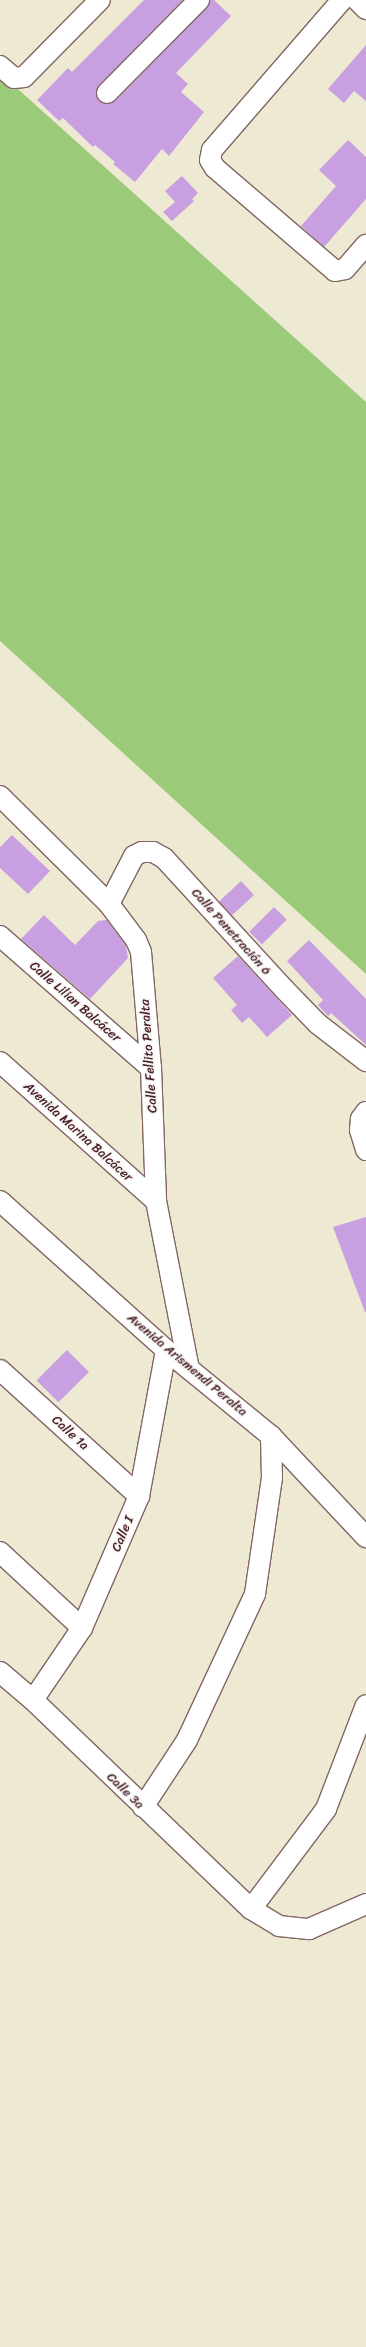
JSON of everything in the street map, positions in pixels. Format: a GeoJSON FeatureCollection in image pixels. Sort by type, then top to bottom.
{"type":"FeatureCollection","features":[{"type":"Feature","properties":{"kind":"street"},"geometry":{"type":"LineString","coordinates":[[0,66],[14,78],[24,77],[100,0]]}},
{"type":"Feature","properties":{"kind":"street"},"geometry":{"type":"LineString","coordinates":[[107,93],[199,0]]}},
{"type":"Feature","properties":{"kind":"street"},"geometry":{"type":"LineString","coordinates":[[342,0],[212,150],[210,160],[215,168],[335,271],[345,269],[366,245]]}},
{"type":"Feature","properties":{"kind":"street"},"geometry":{"type":"LineString","coordinates":[[357,0],[366,9]]}},
{"type":"Feature","properties":{"kind":"street","name":"Calle Fellito Peralta"},"geometry":{"type":"LineString","coordinates":[[0,796],[108,904],[136,940],[141,952],[151,1068],[156,1201],[189,1369]]}},
{"type":"Feature","properties":{"kind":"street","name":"Calle Penetración 6"},"geometry":{"type":"LineString","coordinates":[[108,904],[134,856],[142,852],[153,852],[164,858],[290,996],[318,1024],[366,1061]]}},
{"type":"Feature","properties":{"kind":"street","name":"Calle Lilian Balcácer"},"geometry":{"type":"LineString","coordinates":[[0,936],[151,1068]]}},
{"type":"Feature","properties":{"kind":"street","name":"Avenida Marina Balcácer"},"geometry":{"type":"LineString","coordinates":[[0,1062],[156,1201]]}},
{"type":"Feature","properties":{"kind":"street"},"geometry":{"type":"LineString","coordinates":[[366,1112],[361,1119],[360,1130],[366,1150]]}},
{"type":"Feature","properties":{"kind":"street","name":"Avenida Arismendi Peralta"},"geometry":{"type":"LineString","coordinates":[[0,1201],[166,1350],[271,1436],[366,1536]]}},
{"type":"Feature","properties":{"kind":"street","name":"Calle I"},"geometry":{"type":"LineString","coordinates":[[33,1700],[82,1628],[139,1496],[166,1350]]}},
{"type":"Feature","properties":{"kind":"street","name":"Calle 1a"},"geometry":{"type":"LineString","coordinates":[[0,1370],[139,1496]]}},
{"type":"Feature","properties":{"kind":"street"},"geometry":{"type":"LineString","coordinates":[[142,1808],[187,1740],[255,1594],[272,1478],[271,1436]]}},
{"type":"Feature","properties":{"kind":"street"},"geometry":{"type":"LineString","coordinates":[[0,1552],[82,1628]]}},
{"type":"Feature","properties":{"kind":"street","name":"Calle 3a"},"geometry":{"type":"LineString","coordinates":[[0,1672],[33,1700],[142,1808],[251,1909],[279,1926],[309,1929],[366,1904]]}},
{"type":"Feature","properties":{"kind":"street"},"geometry":{"type":"LineString","coordinates":[[251,1909],[326,1809],[366,1705]]}},
{"type":"Feature","properties":{"kind":"green space"},"geometry":{"type":"Polygon","coordinates":[[[0,73],[366,402],[366,974],[0,641],[0,73]]]}},
{"type":"Feature","properties":{"kind":"building"},"geometry":{"type":"Polygon","coordinates":[[[144,0],[183,0],[99,85],[96,96],[104,104],[115,101],[207,8],[210,0],[214,0],[231,16],[176,73],[188,84],[181,92],[204,112],[169,156],[162,149],[135,182],[113,164],[115,162],[95,145],[93,147],[63,118],[59,121],[37,100],[68,68],[72,72],[144,0]]]}},
{"type":"Feature","properties":{"kind":"building"},"geometry":{"type":"Polygon","coordinates":[[[366,45],[366,101],[354,91],[344,103],[328,89],[366,45]]]}},
{"type":"Feature","properties":{"kind":"building"},"geometry":{"type":"Polygon","coordinates":[[[348,140],[366,157],[366,199],[324,247],[301,226],[336,186],[319,170],[348,140]]]}},
{"type":"Feature","properties":{"kind":"building"},"geometry":{"type":"Polygon","coordinates":[[[182,176],[198,193],[192,199],[194,201],[172,221],[163,212],[175,202],[165,191],[182,176]]]}},
{"type":"Feature","properties":{"kind":"building"},"geometry":{"type":"Polygon","coordinates":[[[12,835],[50,871],[28,894],[0,868],[0,847],[12,835]]]}},
{"type":"Feature","properties":{"kind":"building"},"geometry":{"type":"Polygon","coordinates":[[[241,881],[254,895],[232,915],[219,901],[241,881]]]}},
{"type":"Feature","properties":{"kind":"building"},"geometry":{"type":"Polygon","coordinates":[[[274,907],[287,920],[262,944],[249,932],[274,907]]]}},
{"type":"Feature","properties":{"kind":"building"},"geometry":{"type":"Polygon","coordinates":[[[44,915],[75,945],[98,921],[107,920],[126,946],[128,958],[90,999],[21,939],[44,915]]]}},
{"type":"Feature","properties":{"kind":"building"},"geometry":{"type":"Polygon","coordinates":[[[309,940],[366,999],[366,1045],[331,1013],[328,1016],[318,1005],[323,1000],[287,961],[309,940]]]}},
{"type":"Feature","properties":{"kind":"building"},"geometry":{"type":"Polygon","coordinates":[[[238,956],[292,1015],[267,1037],[249,1017],[242,1023],[231,1010],[237,1005],[213,978],[238,956]]]}},
{"type":"Feature","properties":{"kind":"building"},"geometry":{"type":"Polygon","coordinates":[[[366,1217],[366,1312],[365,1312],[333,1227],[366,1217]]]}},
{"type":"Feature","properties":{"kind":"building"},"geometry":{"type":"Polygon","coordinates":[[[67,1350],[89,1372],[59,1402],[37,1380],[67,1350]]]}}]}
